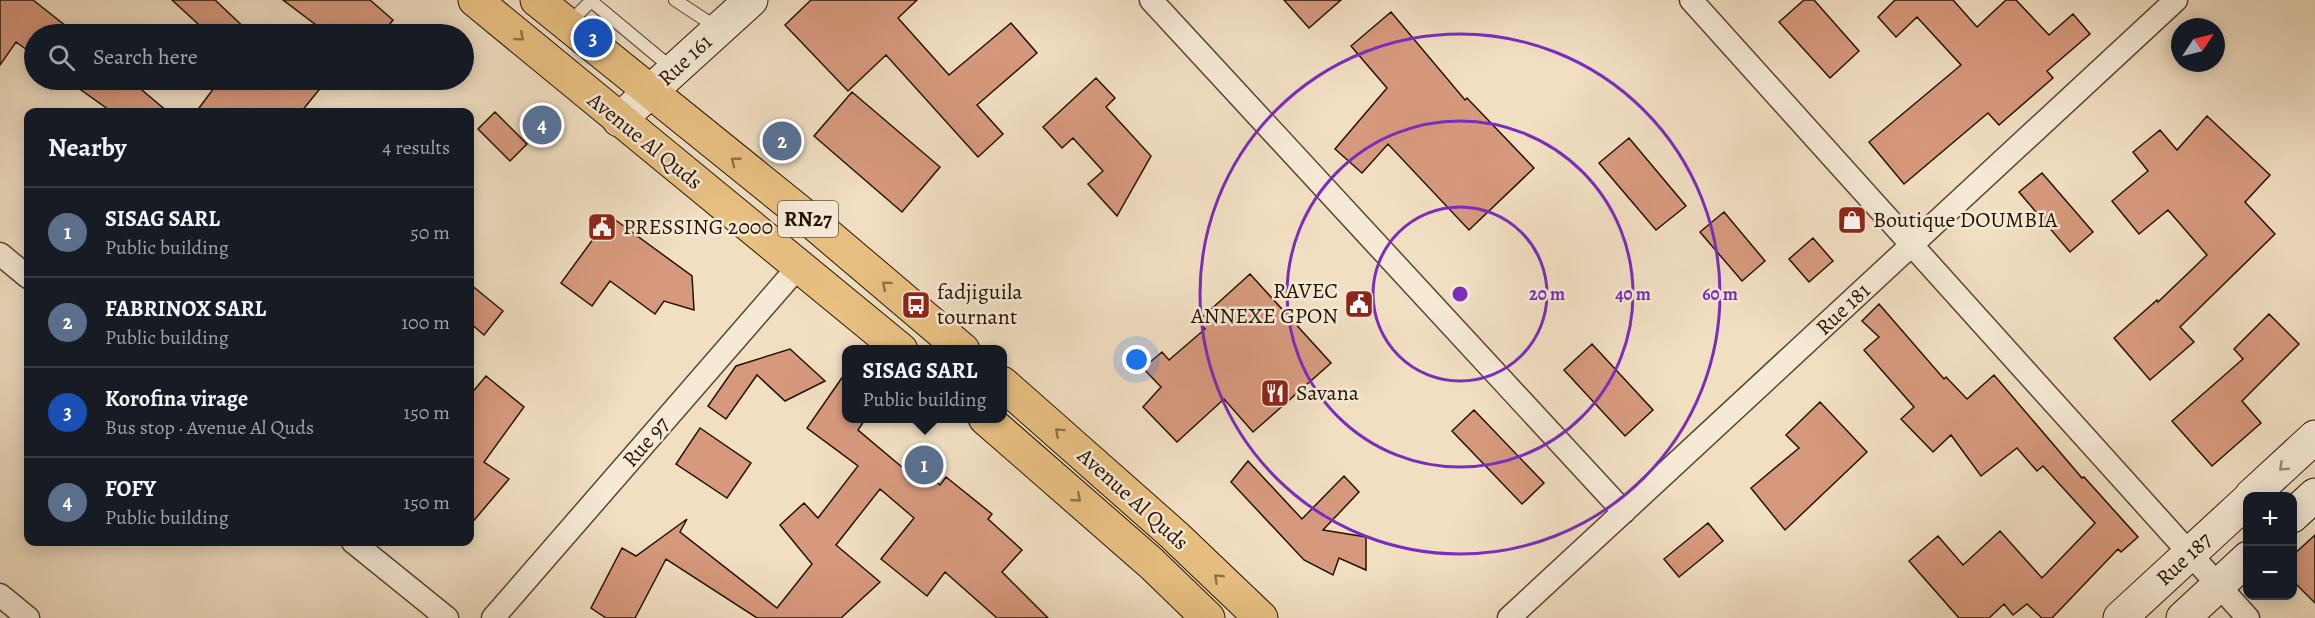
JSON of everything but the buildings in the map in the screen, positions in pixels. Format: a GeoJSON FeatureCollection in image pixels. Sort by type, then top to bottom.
{"type":"FeatureCollection","features":[{"type":"Feature","properties":{"kind":"main road","name":"Avenue Al Quds"},"geometry":{"type":"LineString","coordinates":[[475,0],[895,345]]}},
{"type":"Feature","properties":{"kind":"main road","name":"Avenue Al Quds"},"geometry":{"type":"LineString","coordinates":[[537,0],[811,221],[957,345]]}},
{"type":"Feature","properties":{"kind":"main road","name":"Avenue Al Quds"},"geometry":{"type":"LineString","coordinates":[[1007,387],[1174,535],[1261,618]]}},
{"type":"Feature","properties":{"kind":"main road","name":"Avenue Al Quds"},"geometry":{"type":"LineString","coordinates":[[992,423],[1151,563],[1208,618]]}},
{"type":"Feature","properties":{"kind":"street","name":"Rue 161"},"geometry":{"type":"LineString","coordinates":[[619,120],[751,0]]}},
{"type":"Feature","properties":{"kind":"street"},"geometry":{"type":"LineString","coordinates":[[1151,0],[1624,512]]}},
{"type":"Feature","properties":{"kind":"street"},"geometry":{"type":"LineString","coordinates":[[1691,0],[2248,618]]}},
{"type":"Feature","properties":{"kind":"street","name":"Rue 181"},"geometry":{"type":"LineString","coordinates":[[1509,618],[2176,0]]}},
{"type":"Feature","properties":{"kind":"street"},"geometry":{"type":"LineString","coordinates":[[0,254],[24,274]]}},
{"type":"Feature","properties":{"kind":"street","name":"Rue 97"},"geometry":{"type":"LineString","coordinates":[[494,618],[799,266]]}},
{"type":"Feature","properties":{"kind":"street","name":"Rue 187"},"geometry":{"type":"LineString","coordinates":[[2255,492],[2315,437]]}},
{"type":"Feature","properties":{"kind":"street"},"geometry":{"type":"LineString","coordinates":[[2297,511],[2315,495]]}},
{"type":"Feature","properties":{"kind":"street","name":"Rue 187"},"geometry":{"type":"LineString","coordinates":[[2120,618],[2243,504]]}},
{"type":"Feature","properties":{"kind":"street"},"geometry":{"type":"LineString","coordinates":[[358,546],[447,618]]}},
{"type":"Feature","properties":{"kind":"street","name":"Rue 187"},"geometry":{"type":"LineString","coordinates":[[2183,618],[2243,562]]}},
{"type":"Feature","properties":{"kind":"street"},"geometry":{"type":"LineString","coordinates":[[0,595],[28,618]]}},
{"type":"Feature","properties":{"kind":"lane"},"geometry":{"type":"LineString","coordinates":[[567,24],[591,0],[674,70]]}},
{"type":"Feature","properties":{"kind":"lane"},"geometry":{"type":"LineString","coordinates":[[675,0],[719,29]]}},
{"type":"Feature","properties":{"kind":"place","name":"Korofina virage"},"geometry":{"type":"Point","coordinates":[593,38]}},
{"type":"Feature","properties":{"kind":"place","name":"FOFY"},"geometry":{"type":"Point","coordinates":[542,125]}},
{"type":"Feature","properties":{"kind":"place","name":"FABRINOX SARL"},"geometry":{"type":"Point","coordinates":[782,141]}},
{"type":"Feature","properties":{"kind":"place","name":"Boutique DOUMBIA"},"geometry":{"type":"Point","coordinates":[1852,220]}},
{"type":"Feature","properties":{"kind":"place","name":"PRESSING 2000"},"geometry":{"type":"Point","coordinates":[602,227]}},
{"type":"Feature","properties":{"kind":"place","name":"RAVEC ANNEXE GPON"},"geometry":{"type":"Point","coordinates":[1359,304]}},
{"type":"Feature","properties":{"kind":"place","name":"fadjiguila tournant"},"geometry":{"type":"Point","coordinates":[916,305]}},
{"type":"Feature","properties":{"kind":"place","name":"Savana"},"geometry":{"type":"Point","coordinates":[1275,393]}},
{"type":"Feature","properties":{"kind":"place","name":"SISAG SARL"},"geometry":{"type":"Point","coordinates":[924,465]}}]}
